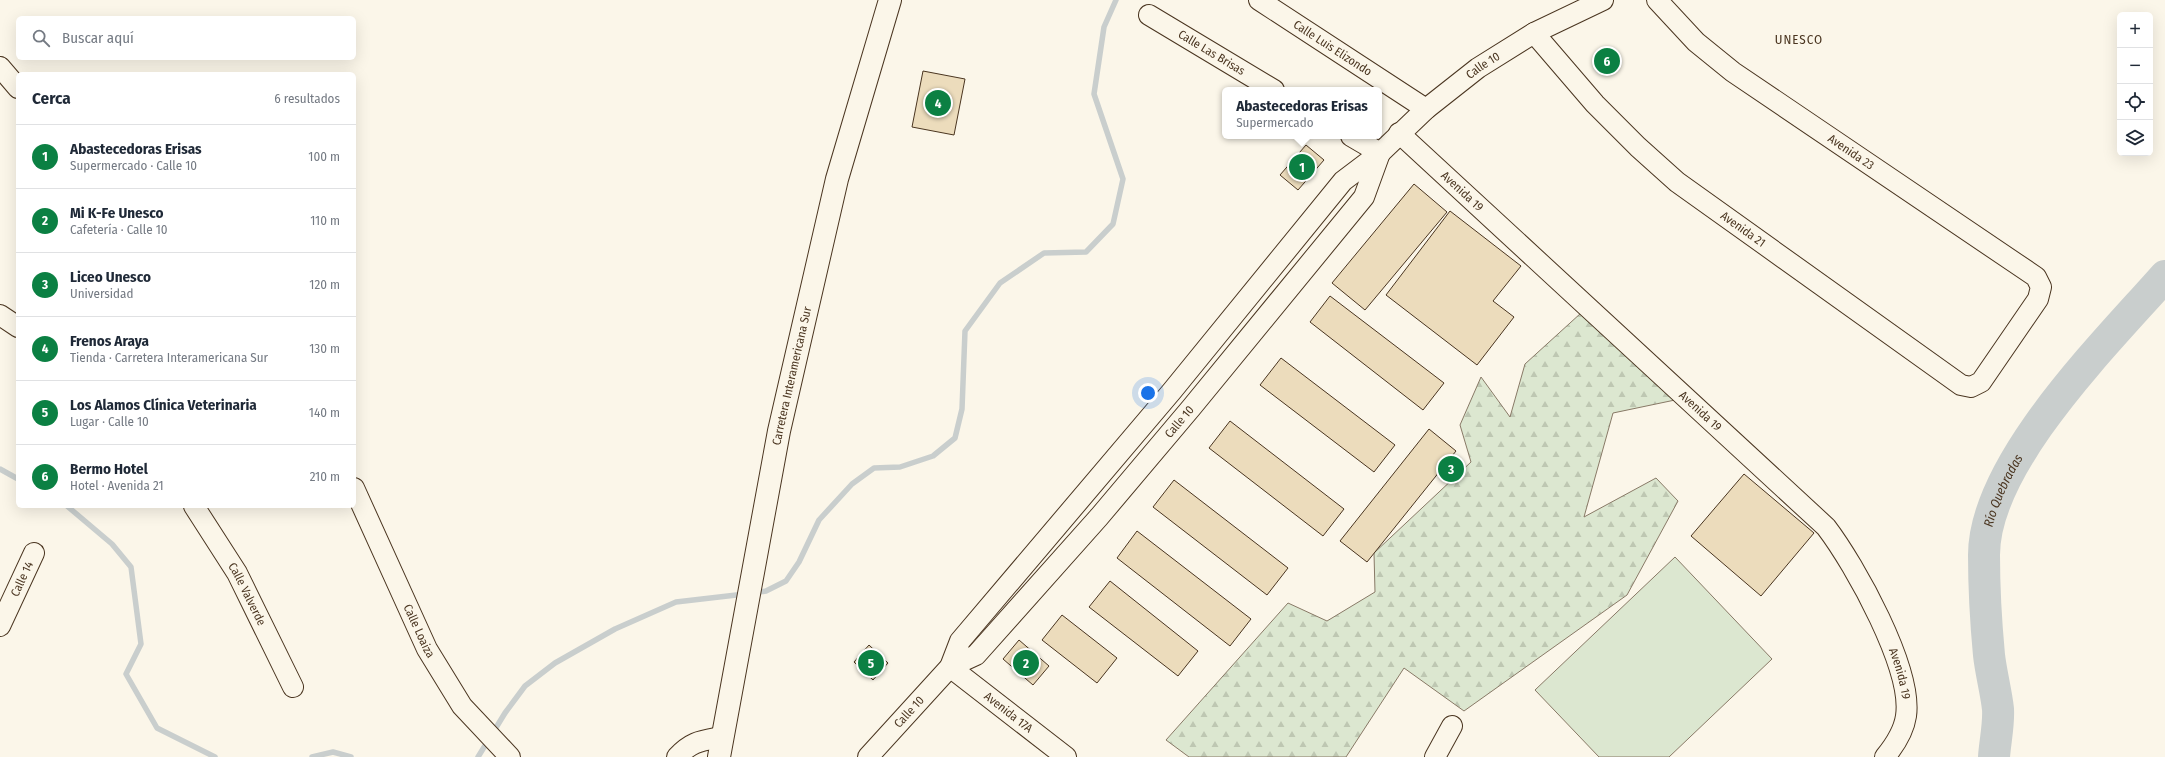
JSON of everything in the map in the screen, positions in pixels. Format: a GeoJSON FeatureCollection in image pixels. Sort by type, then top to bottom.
{"type":"FeatureCollection","features":[{"type":"Feature","properties":{"kind":"highway","name":"Carretera Interamericana Sur"},"geometry":{"type":"LineString","coordinates":[[720,747],[781,423],[838,179],[890,0]]}},
{"type":"Feature","properties":{"kind":"street","name":"Calle Luis Elizondo"},"geometry":{"type":"LineString","coordinates":[[1259,0],[1426,109]]}},
{"type":"Feature","properties":{"kind":"street","name":"Calle 10"},"geometry":{"type":"LineString","coordinates":[[868,757],[950,667],[960,641],[1172,391],[1343,181],[1380,153],[1399,133],[1426,109],[1478,68],[1534,33],[1603,0]]}},
{"type":"Feature","properties":{"kind":"street","name":"Avenida 23"},"geometry":{"type":"LineString","coordinates":[[1657,0],[1696,42],[1733,72],[2036,277],[2041,287],[2038,299],[1981,382]]}},
{"type":"Feature","properties":{"kind":"street","name":"Calle Las Brisas"},"geometry":{"type":"LineString","coordinates":[[1149,15],[1269,87]]}},
{"type":"Feature","properties":{"kind":"street","name":"Avenida 21"},"geometry":{"type":"LineString","coordinates":[[1534,33],[1595,104],[1638,147],[1677,182],[1961,385],[1971,387],[1981,382]]}},
{"type":"Feature","properties":{"kind":"street"},"geometry":{"type":"LineString","coordinates":[[0,67],[16,86]]}},
{"type":"Feature","properties":{"kind":"street","name":"Avenida 19"},"geometry":{"type":"LineString","coordinates":[[1399,133],[1826,527],[1844,550],[1892,644],[1905,691],[1906,717],[1890,750]]}},
{"type":"Feature","properties":{"kind":"street"},"geometry":{"type":"LineString","coordinates":[[1356,139],[1380,153]]}},
{"type":"Feature","properties":{"kind":"street","name":"Calle 10"},"geometry":{"type":"LineString","coordinates":[[950,667],[976,655],[1099,517],[1191,408],[1364,197],[1380,153]]}},
{"type":"Feature","properties":{"kind":"street"},"geometry":{"type":"LineString","coordinates":[[0,315],[16,326]]}},
{"type":"Feature","properties":{"kind":"street","name":"Calle Loaiza"},"geometry":{"type":"LineString","coordinates":[[356,492],[427,649],[462,706],[510,757]]}},
{"type":"Feature","properties":{"kind":"street","name":"Calle Valverde"},"geometry":{"type":"LineString","coordinates":[[195,508],[237,573],[293,687]]}},
{"type":"Feature","properties":{"kind":"street","name":"Calle 14"},"geometry":{"type":"LineString","coordinates":[[0,626],[34,553]]}},
{"type":"Feature","properties":{"kind":"street","name":"Avenida 17A"},"geometry":{"type":"LineString","coordinates":[[950,667],[1066,757]]}},
{"type":"Feature","properties":{"kind":"street"},"geometry":{"type":"LineString","coordinates":[[1435,757],[1452,726]]}},
{"type":"Feature","properties":{"kind":"street"},"geometry":{"type":"LineString","coordinates":[[677,757],[687,746],[697,741],[720,747]]}},
{"type":"Feature","properties":{"kind":"green space"},"geometry":{"type":"Polygon","coordinates":[[[1581,313],[1675,400],[1613,413],[1584,517],[1656,478],[1678,501],[1627,595],[1464,711],[1404,668],[1346,757],[1189,757],[1166,740],[1288,603],[1327,621],[1375,592],[1374,553],[1471,462],[1460,425],[1481,377],[1510,417],[1525,364],[1581,313]]]}},
{"type":"Feature","properties":{"kind":"green space"},"geometry":{"type":"Polygon","coordinates":[[[1675,557],[1772,659],[1669,757],[1599,757],[1535,690],[1675,557]]]}},
{"type":"Feature","properties":{"kind":"building"},"geometry":{"type":"Polygon","coordinates":[[[923,71],[965,79],[954,135],[912,127],[923,71]]]}},
{"type":"Feature","properties":{"kind":"building"},"geometry":{"type":"Polygon","coordinates":[[[1306,145],[1324,160],[1298,190],[1280,175],[1306,145]]]}},
{"type":"Feature","properties":{"kind":"building"},"geometry":{"type":"Polygon","coordinates":[[[1414,184],[1447,212],[1365,310],[1332,283],[1414,184]]]}},
{"type":"Feature","properties":{"kind":"building"},"geometry":{"type":"Polygon","coordinates":[[[1450,211],[1521,266],[1493,301],[1514,317],[1477,365],[1386,295],[1450,211]]]}},
{"type":"Feature","properties":{"kind":"building"},"geometry":{"type":"Polygon","coordinates":[[[1330,296],[1444,383],[1423,410],[1310,322],[1330,296]]]}},
{"type":"Feature","properties":{"kind":"building"},"geometry":{"type":"Polygon","coordinates":[[[1281,358],[1395,445],[1374,472],[1260,385],[1281,358]]]}},
{"type":"Feature","properties":{"kind":"building"},"geometry":{"type":"Polygon","coordinates":[[[1230,421],[1344,509],[1323,536],[1209,448],[1230,421]]]}},
{"type":"Feature","properties":{"kind":"building"},"geometry":{"type":"Polygon","coordinates":[[[1429,429],[1456,451],[1367,562],[1340,541],[1429,429]]]}},
{"type":"Feature","properties":{"kind":"building"},"geometry":{"type":"Polygon","coordinates":[[[1744,474],[1814,533],[1761,596],[1691,536],[1744,474]]]}},
{"type":"Feature","properties":{"kind":"building"},"geometry":{"type":"Polygon","coordinates":[[[1174,480],[1288,568],[1267,595],[1153,507],[1174,480]]]}},
{"type":"Feature","properties":{"kind":"building"},"geometry":{"type":"Polygon","coordinates":[[[1137,531],[1251,619],[1230,646],[1117,558],[1137,531]]]}},
{"type":"Feature","properties":{"kind":"building"},"geometry":{"type":"Polygon","coordinates":[[[1110,581],[1198,651],[1178,676],[1089,607],[1110,581]]]}},
{"type":"Feature","properties":{"kind":"building"},"geometry":{"type":"Polygon","coordinates":[[[1062,615],[1117,658],[1097,683],[1042,640],[1062,615]]]}},
{"type":"Feature","properties":{"kind":"building"},"geometry":{"type":"Polygon","coordinates":[[[1019,640],[1049,666],[1033,685],[1003,659],[1019,640]]]}},
{"type":"Feature","properties":{"kind":"building"},"geometry":{"type":"Polygon","coordinates":[[[869,645],[888,663],[873,680],[854,662],[869,645]]]}},
{"type":"Feature","properties":{"kind":"waterway"},"geometry":{"type":"LineString","coordinates":[[754,593],[766,591],[786,581],[799,562],[819,520],[852,484],[874,468],[900,467],[933,456],[955,438],[962,409],[965,331],[1000,283],[1044,253],[1086,252],[1113,224],[1123,179],[1094,94],[1104,27],[1116,0]]}},
{"type":"Feature","properties":{"kind":"waterway","name":"Río Quebradas"},"geometry":{"type":"LineString","coordinates":[[1994,757],[1998,709],[1989,655],[1984,567],[1984,555],[1989,519],[2004,482],[2026,444],[2052,406],[2082,369],[2165,276]]}},
{"type":"Feature","properties":{"kind":"waterway"},"geometry":{"type":"LineString","coordinates":[[0,469],[16,478]]}},
{"type":"Feature","properties":{"kind":"waterway"},"geometry":{"type":"LineString","coordinates":[[69,508],[112,544],[131,567],[141,644],[126,674],[157,728],[215,757]]}},
{"type":"Feature","properties":{"kind":"waterway"},"geometry":{"type":"LineString","coordinates":[[478,757],[505,713],[525,686],[555,663],[615,629],[676,602],[745,594]]}},
{"type":"Feature","properties":{"kind":"waterway"},"geometry":{"type":"LineString","coordinates":[[312,757],[333,752],[351,757]]}},
{"type":"Feature","properties":{"kind":"place","name":"Bermo Hotel"},"geometry":{"type":"Point","coordinates":[1607,61]}},
{"type":"Feature","properties":{"kind":"place","name":"Frenos Araya"},"geometry":{"type":"Point","coordinates":[938,103]}},
{"type":"Feature","properties":{"kind":"place","name":"Abastecedoras Erisas"},"geometry":{"type":"Point","coordinates":[1302,167]}},
{"type":"Feature","properties":{"kind":"place","name":"Liceo Unesco"},"geometry":{"type":"Point","coordinates":[1451,469]}},
{"type":"Feature","properties":{"kind":"place","name":"Los Alamos Clínica Veterinaria"},"geometry":{"type":"Point","coordinates":[871,663]}},
{"type":"Feature","properties":{"kind":"place","name":"Mi K-Fe Unesco"},"geometry":{"type":"Point","coordinates":[1026,663]}},
{"type":"Feature","properties":{"kind":"district","name":"UNESCO"},"geometry":{"type":"Point","coordinates":[1799,39]}}]}
